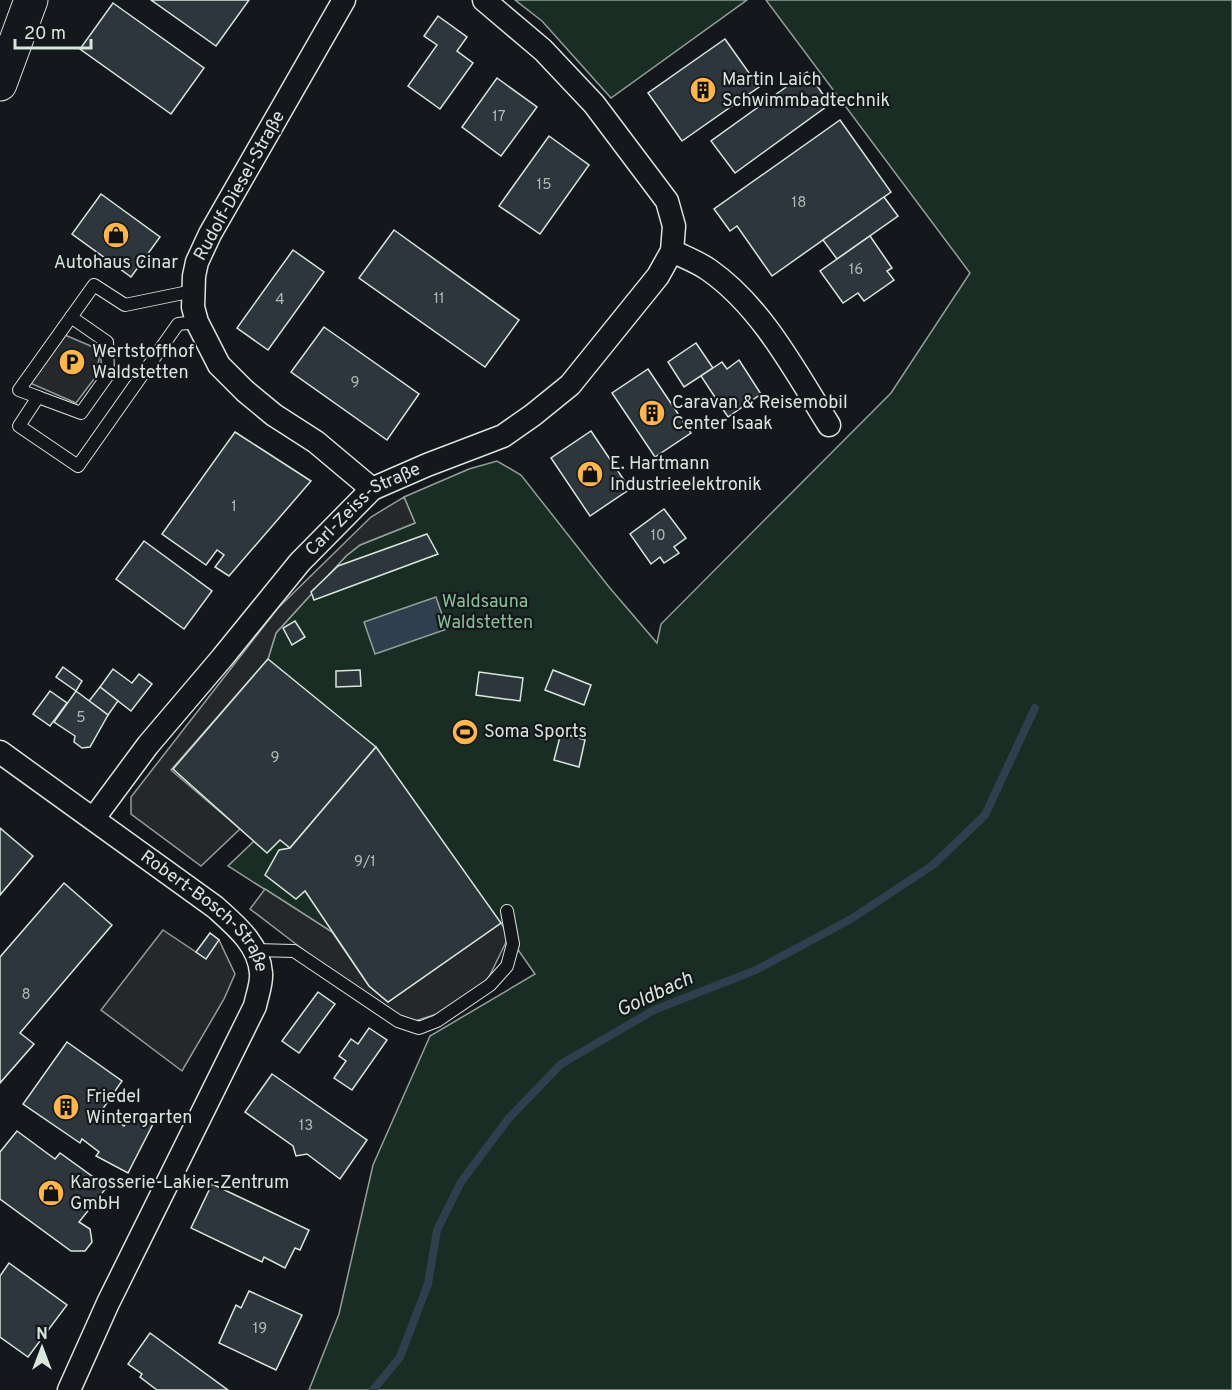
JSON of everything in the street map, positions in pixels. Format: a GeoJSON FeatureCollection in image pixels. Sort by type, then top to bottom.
{"type":"FeatureCollection","features":[{"type":"Feature","properties":{"kind":"street"},"geometry":{"type":"LineString","coordinates":[[0,84],[31,0]]}},
{"type":"Feature","properties":{"kind":"street","name":"Rudolf-Diesel-Straße"},"geometry":{"type":"LineString","coordinates":[[344,0],[196,262],[193,307],[197,322],[219,365],[274,415],[316,442],[372,489]]}},
{"type":"Feature","properties":{"kind":"street","name":"Carl-Zeiss-Straße"},"geometry":{"type":"LineString","coordinates":[[94,818],[148,745],[300,562],[372,489],[503,436],[533,415],[570,385],[658,276],[672,251],[674,226],[667,201],[594,104],[543,50],[484,0]]}},
{"type":"Feature","properties":{"kind":"street"},"geometry":{"type":"LineString","coordinates":[[672,251],[708,269],[743,298],[769,332],[829,425]]}},
{"type":"Feature","properties":{"kind":"street","name":"Robert-Bosch-Straße"},"geometry":{"type":"LineString","coordinates":[[0,752],[215,907],[239,929],[255,950],[262,974],[255,1006],[108,1303],[69,1390]]}},
{"type":"Feature","properties":{"kind":"lane"},"geometry":{"type":"LineString","coordinates":[[71,317],[107,342],[108,375],[81,413],[19,390],[71,317],[94,285],[125,305],[193,291]]}},
{"type":"Feature","properties":{"kind":"lane"},"geometry":{"type":"LineString","coordinates":[[38,397],[19,426],[78,466],[178,324],[197,322]]}},
{"type":"Feature","properties":{"kind":"lane"},"geometry":{"type":"LineString","coordinates":[[255,950],[294,951],[398,1022],[419,1028],[437,1021],[490,985],[507,966],[513,944],[507,911]]}},
{"type":"Feature","properties":{"kind":"green space"},"geometry":{"type":"Polygon","coordinates":[[[515,0],[747,0],[611,98],[542,21],[515,0]]]}},
{"type":"Feature","properties":{"kind":"green space","name":"Waldsauna Waldstetten"},"geometry":{"type":"Polygon","coordinates":[[[766,0],[1232,0],[1232,1390],[309,1390],[339,1314],[373,1165],[430,1036],[535,974],[500,924],[388,1002],[369,986],[332,932],[228,866],[254,841],[173,769],[268,659],[276,633],[346,556],[360,545],[415,523],[404,497],[469,469],[497,461],[521,475],[609,587],[657,643],[661,624],[891,393],[970,273],[766,0]]]}},
{"type":"Feature","properties":{"kind":"shaded area","name":"Wertstoffhof Waldstetten"},"geometry":{"type":"Polygon","coordinates":[[[65,335],[100,350],[97,375],[76,403],[30,383],[65,335]]]}},
{"type":"Feature","properties":{"kind":"shaded area"},"geometry":{"type":"Polygon","coordinates":[[[404,497],[415,523],[360,545],[346,556],[276,633],[268,659],[171,770],[240,829],[201,866],[131,814],[131,797],[278,608],[371,517],[404,497]]]}},
{"type":"Feature","properties":{"kind":"shaded area"},"geometry":{"type":"Polygon","coordinates":[[[265,889],[332,932],[369,986],[388,1002],[501,923],[509,936],[487,981],[437,1014],[415,1021],[398,1017],[250,909],[265,889]]]}},
{"type":"Feature","properties":{"kind":"shaded area"},"geometry":{"type":"Polygon","coordinates":[[[163,930],[196,952],[210,933],[219,940],[235,974],[224,999],[182,1071],[101,1010],[163,930]]]}},
{"type":"Feature","properties":{"kind":"water"},"geometry":{"type":"Polygon","coordinates":[[[436,597],[447,629],[375,654],[364,622],[436,597]]]}},
{"type":"Feature","properties":{"kind":"building"},"geometry":{"type":"Polygon","coordinates":[[[151,0],[249,0],[216,46],[151,0]]]}},
{"type":"Feature","properties":{"kind":"building"},"geometry":{"type":"Polygon","coordinates":[[[113,3],[204,68],[171,114],[80,49],[113,3]]]}},
{"type":"Feature","properties":{"kind":"building"},"geometry":{"type":"Polygon","coordinates":[[[438,16],[467,37],[457,51],[473,63],[440,109],[408,86],[437,45],[424,36],[438,16]]]}},
{"type":"Feature","properties":{"kind":"building","name":"Martin Laich Schwimmbadtechnik"},"geometry":{"type":"Polygon","coordinates":[[[725,39],[759,87],[682,141],[648,93],[725,39]]]}},
{"type":"Feature","properties":{"kind":"building"},"geometry":{"type":"Polygon","coordinates":[[[807,72],[830,104],[735,173],[711,141],[807,72]]]}},
{"type":"Feature","properties":{"kind":"building"},"geometry":{"type":"Polygon","coordinates":[[[497,78],[537,107],[501,156],[462,127],[497,78]]]}},
{"type":"Feature","properties":{"kind":"building"},"geometry":{"type":"Polygon","coordinates":[[[840,120],[891,192],[772,276],[737,226],[730,231],[714,209],[840,120]]]}},
{"type":"Feature","properties":{"kind":"building"},"geometry":{"type":"Polygon","coordinates":[[[549,136],[589,165],[540,234],[499,206],[549,136]]]}},
{"type":"Feature","properties":{"kind":"building","name":"Autohaus Cinar"},"geometry":{"type":"Polygon","coordinates":[[[101,194],[160,237],[131,277],[72,234],[101,194]]]}},
{"type":"Feature","properties":{"kind":"building"},"geometry":{"type":"Polygon","coordinates":[[[884,197],[898,216],[837,259],[823,240],[884,197]]]}},
{"type":"Feature","properties":{"kind":"building"},"geometry":{"type":"Polygon","coordinates":[[[394,230],[519,320],[485,367],[359,278],[394,230]]]}},
{"type":"Feature","properties":{"kind":"building"},"geometry":{"type":"Polygon","coordinates":[[[870,236],[892,268],[887,271],[894,280],[864,301],[858,293],[843,303],[820,271],[870,236]]]}},
{"type":"Feature","properties":{"kind":"building"},"geometry":{"type":"Polygon","coordinates":[[[293,250],[324,272],[268,350],[237,328],[293,250]]]}},
{"type":"Feature","properties":{"kind":"building"},"geometry":{"type":"Polygon","coordinates":[[[324,327],[419,394],[387,440],[291,372],[324,327]]]}},
{"type":"Feature","properties":{"kind":"building"},"geometry":{"type":"Polygon","coordinates":[[[696,343],[713,368],[684,387],[668,362],[696,343]]]}},
{"type":"Feature","properties":{"kind":"building"},"geometry":{"type":"Polygon","coordinates":[[[739,360],[761,394],[728,417],[701,376],[722,362],[727,369],[739,360]]]}},
{"type":"Feature","properties":{"kind":"building","name":"Caravan & Reisemobil Center Isaak"},"geometry":{"type":"Polygon","coordinates":[[[648,369],[691,433],[655,457],[612,393],[648,369]]]}},
{"type":"Feature","properties":{"kind":"building","name":"E. Hartmann Industrieelektronik"},"geometry":{"type":"Polygon","coordinates":[[[591,431],[630,489],[590,516],[551,458],[591,431]]]}},
{"type":"Feature","properties":{"kind":"building"},"geometry":{"type":"Polygon","coordinates":[[[235,432],[311,481],[229,576],[215,567],[224,555],[217,550],[206,565],[162,534],[235,432]]]}},
{"type":"Feature","properties":{"kind":"building"},"geometry":{"type":"Polygon","coordinates":[[[664,509],[686,538],[674,547],[679,553],[664,563],[660,557],[651,564],[630,534],[664,509]]]}},
{"type":"Feature","properties":{"kind":"building"},"geometry":{"type":"Polygon","coordinates":[[[427,534],[438,554],[314,600],[311,592],[338,566],[427,534]]]}},
{"type":"Feature","properties":{"kind":"building"},"geometry":{"type":"Polygon","coordinates":[[[144,541],[212,591],[184,629],[116,579],[144,541]]]}},
{"type":"Feature","properties":{"kind":"building"},"geometry":{"type":"Polygon","coordinates":[[[295,621],[305,637],[292,645],[283,628],[295,621]]]}},
{"type":"Feature","properties":{"kind":"building"},"geometry":{"type":"Polygon","coordinates":[[[268,659],[376,747],[290,848],[280,840],[267,853],[173,769],[268,659]]]}},
{"type":"Feature","properties":{"kind":"building"},"geometry":{"type":"Polygon","coordinates":[[[63,667],[82,681],[76,691],[56,677],[63,667]]]}},
{"type":"Feature","properties":{"kind":"building"},"geometry":{"type":"Polygon","coordinates":[[[113,669],[132,683],[139,674],[152,684],[131,711],[100,687],[113,669]]]}},
{"type":"Feature","properties":{"kind":"building"},"geometry":{"type":"Polygon","coordinates":[[[360,670],[361,686],[336,687],[336,671],[360,670]]]}},
{"type":"Feature","properties":{"kind":"building"},"geometry":{"type":"Polygon","coordinates":[[[553,670],[591,685],[584,705],[545,690],[553,670]]]}},
{"type":"Feature","properties":{"kind":"building"},"geometry":{"type":"Polygon","coordinates":[[[479,672],[523,678],[520,701],[476,695],[479,672]]]}},
{"type":"Feature","properties":{"kind":"building"},"geometry":{"type":"Polygon","coordinates":[[[100,687],[118,701],[108,715],[89,701],[100,687]]]}},
{"type":"Feature","properties":{"kind":"building"},"geometry":{"type":"Polygon","coordinates":[[[50,691],[67,703],[50,726],[33,714],[50,691]]]}},
{"type":"Feature","properties":{"kind":"building"},"geometry":{"type":"Polygon","coordinates":[[[76,691],[108,715],[90,747],[82,748],[74,742],[75,736],[54,722],[76,691]]]}},
{"type":"Feature","properties":{"kind":"building"},"geometry":{"type":"Polygon","coordinates":[[[561,733],[585,740],[579,767],[554,760],[561,733]]]}},
{"type":"Feature","properties":{"kind":"building"},"geometry":{"type":"Polygon","coordinates":[[[376,747],[501,923],[388,1002],[369,986],[305,891],[296,899],[265,875],[279,850],[290,848],[376,747]]]}},
{"type":"Feature","properties":{"kind":"building"},"geometry":{"type":"Polygon","coordinates":[[[0,828],[33,856],[0,895],[0,828]]]}},
{"type":"Feature","properties":{"kind":"building"},"geometry":{"type":"Polygon","coordinates":[[[64,883],[112,925],[20,1033],[34,1044],[0,1083],[0,957],[64,883]]]}},
{"type":"Feature","properties":{"kind":"building"},"geometry":{"type":"Polygon","coordinates":[[[210,933],[219,940],[206,959],[196,952],[210,933]]]}},
{"type":"Feature","properties":{"kind":"building"},"geometry":{"type":"Polygon","coordinates":[[[318,992],[335,1004],[299,1053],[282,1041],[318,992]]]}},
{"type":"Feature","properties":{"kind":"building"},"geometry":{"type":"Polygon","coordinates":[[[369,1028],[387,1040],[352,1090],[334,1078],[346,1061],[339,1056],[351,1039],[358,1044],[369,1028]]]}},
{"type":"Feature","properties":{"kind":"building","name":"Friedel Wintergarten"},"geometry":{"type":"Polygon","coordinates":[[[67,1042],[122,1081],[102,1110],[124,1126],[135,1112],[153,1124],[128,1173],[96,1156],[99,1152],[82,1139],[80,1143],[23,1104],[67,1042]]]}},
{"type":"Feature","properties":{"kind":"building"},"geometry":{"type":"Polygon","coordinates":[[[272,1074],[367,1140],[340,1179],[307,1154],[296,1156],[293,1146],[245,1112],[272,1074]]]}},
{"type":"Feature","properties":{"kind":"building","name":"Karosserie-Lakier-Zentrum GmbH"},"geometry":{"type":"Polygon","coordinates":[[[17,1131],[55,1159],[60,1153],[107,1187],[79,1222],[90,1229],[92,1242],[85,1251],[71,1251],[0,1199],[0,1152],[17,1131]]]}},
{"type":"Feature","properties":{"kind":"building"},"geometry":{"type":"Polygon","coordinates":[[[212,1184],[309,1230],[300,1250],[295,1248],[285,1268],[264,1257],[262,1262],[191,1228],[212,1184]]]}},
{"type":"Feature","properties":{"kind":"building"},"geometry":{"type":"Polygon","coordinates":[[[9,1263],[67,1305],[28,1357],[0,1337],[0,1276],[9,1263]]]}},
{"type":"Feature","properties":{"kind":"building"},"geometry":{"type":"Polygon","coordinates":[[[249,1291],[302,1315],[276,1370],[219,1343],[236,1305],[241,1308],[249,1291]]]}},
{"type":"Feature","properties":{"kind":"building"},"geometry":{"type":"Polygon","coordinates":[[[150,1333],[228,1390],[157,1390],[140,1377],[142,1374],[128,1364],[150,1333]]]}},
{"type":"Feature","properties":{"kind":"waterway","name":"Goldbach"},"geometry":{"type":"LineString","coordinates":[[373,1390],[400,1357],[428,1284],[437,1230],[461,1182],[509,1118],[561,1064],[654,1010],[756,970],[851,919],[933,865],[985,815],[1035,708]]}},
{"type":"Feature","properties":{"kind":"place","name":"Martin Laich Schwimmbadtechnik"},"geometry":{"type":"Point","coordinates":[703,90]}},
{"type":"Feature","properties":{"kind":"place","name":"Autohaus Cinar"},"geometry":{"type":"Point","coordinates":[116,235]}},
{"type":"Feature","properties":{"kind":"place","name":"Wertstoffhof Waldstetten"},"geometry":{"type":"Point","coordinates":[72,362]}},
{"type":"Feature","properties":{"kind":"place","name":"Caravan & Reisemobil Center Isaak"},"geometry":{"type":"Point","coordinates":[652,413]}},
{"type":"Feature","properties":{"kind":"place","name":"E. Hartmann Industrieelektronik"},"geometry":{"type":"Point","coordinates":[590,474]}},
{"type":"Feature","properties":{"kind":"place","name":"Soma Sports"},"geometry":{"type":"Point","coordinates":[465,732]}},
{"type":"Feature","properties":{"kind":"place","name":"Friedel Wintergarten"},"geometry":{"type":"Point","coordinates":[66,1107]}},
{"type":"Feature","properties":{"kind":"place","name":"Karosserie-Lakier-Zentrum GmbH"},"geometry":{"type":"Point","coordinates":[51,1193]}}]}
